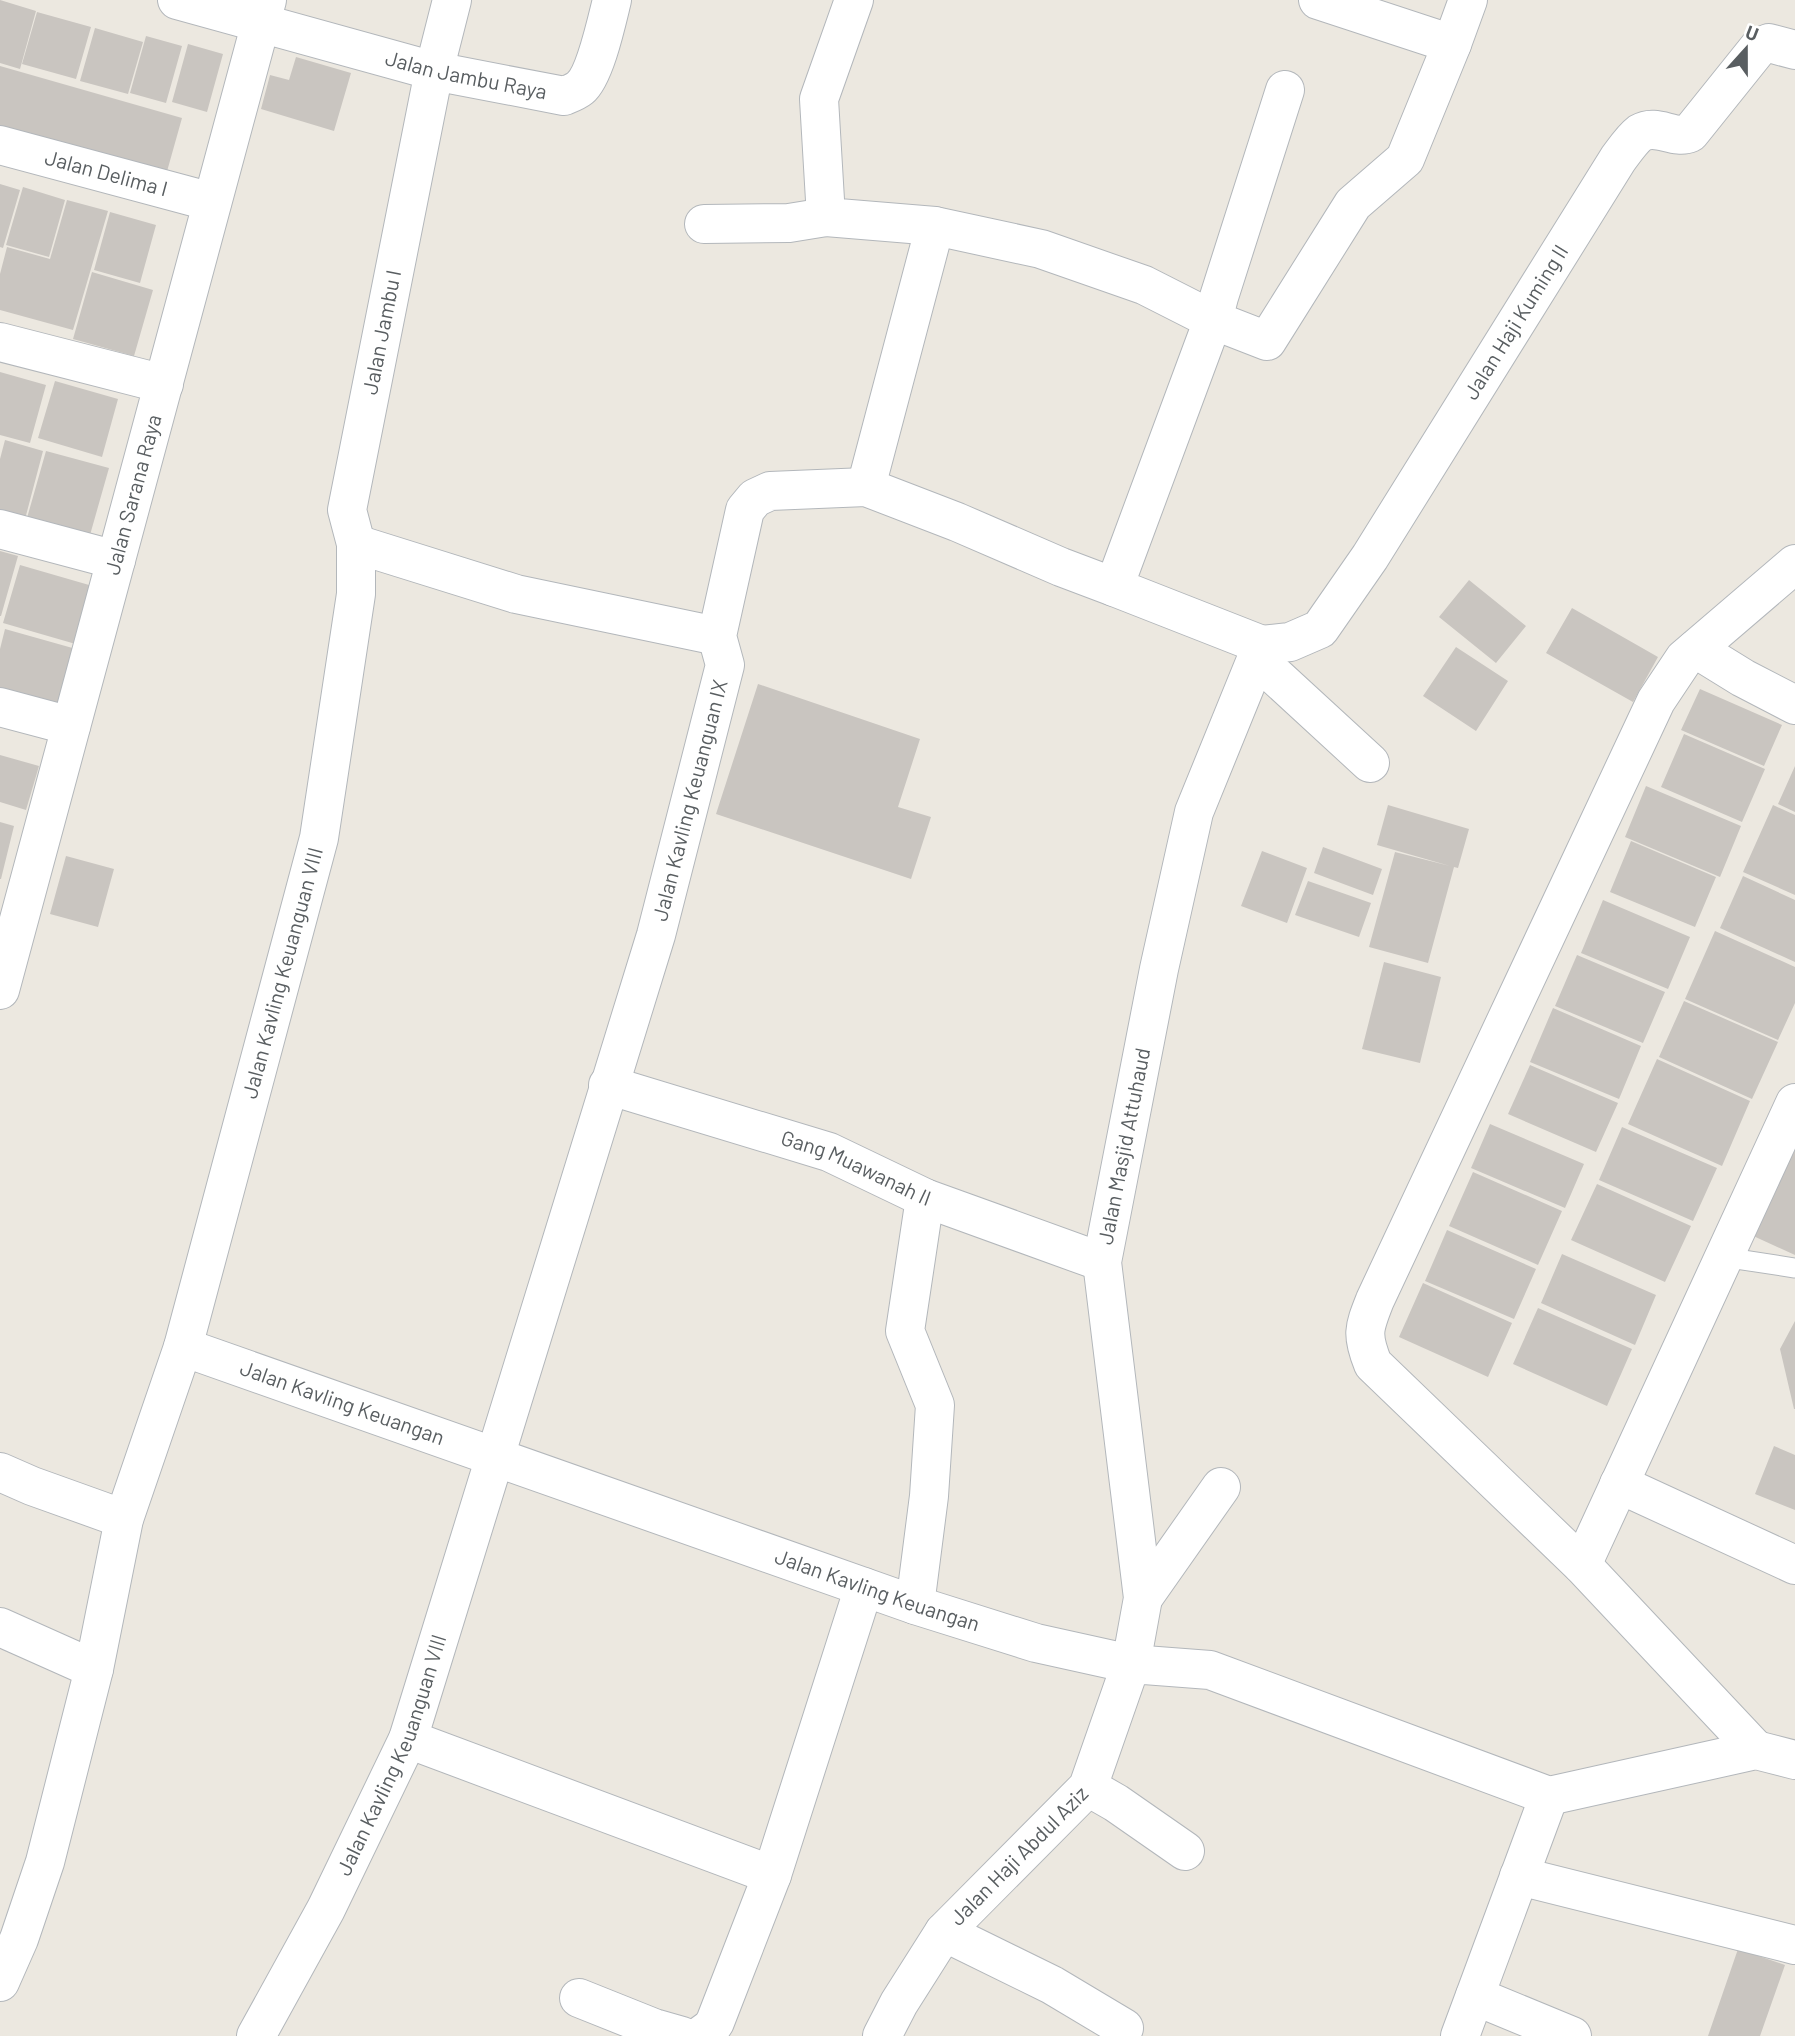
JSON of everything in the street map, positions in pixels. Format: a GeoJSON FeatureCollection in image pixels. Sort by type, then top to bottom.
{"type":"FeatureCollection","features":[{"type":"Feature","properties":{"kind":"street","name":"Jalan Jambu Raya"},"geometry":{"type":"LineString","coordinates":[[177,0],[264,12],[434,71],[564,96],[582,88],[600,50],[612,0]]}},
{"type":"Feature","properties":{"kind":"street","name":"Jalan Jambu I"},"geometry":{"type":"LineString","coordinates":[[356,594],[356,544],[346,510],[434,71],[452,0]]}},
{"type":"Feature","properties":{"kind":"street"},"geometry":{"type":"LineString","coordinates":[[826,217],[820,99],[854,0]]}},
{"type":"Feature","properties":{"kind":"street"},"geometry":{"type":"LineString","coordinates":[[1318,0],[1452,44]]}},
{"type":"Feature","properties":{"kind":"street"},"geometry":{"type":"LineString","coordinates":[[704,224],[789,223],[826,217],[935,226],[1041,249],[1144,285],[1213,320],[1268,341],[1353,204],[1405,159],[1468,0]]}},
{"type":"Feature","properties":{"kind":"street","name":"Jalan Sarana Raya"},"geometry":{"type":"LineString","coordinates":[[0,990],[12,901],[71,726],[264,12]]}},
{"type":"Feature","properties":{"kind":"street","name":"Jalan Haji Kuming II"},"geometry":{"type":"LineString","coordinates":[[1260,652],[1320,629],[1377,545],[1618,159],[1639,134],[1654,129],[1684,136],[1690,133],[1759,47],[1769,43],[1795,50]]}},
{"type":"Feature","properties":{"kind":"street"},"geometry":{"type":"LineString","coordinates":[[1114,587],[1213,320],[1285,90]]}},
{"type":"Feature","properties":{"kind":"street","name":"Jalan Delima I"},"geometry":{"type":"LineString","coordinates":[[0,145],[212,202]]}},
{"type":"Feature","properties":{"kind":"street"},"geometry":{"type":"LineString","coordinates":[[866,486],[935,226]]}},
{"type":"Feature","properties":{"kind":"street"},"geometry":{"type":"LineString","coordinates":[[0,342],[164,384]]}},
{"type":"Feature","properties":{"kind":"street","name":"Jalan Kavling Keuanguan IX"},"geometry":{"type":"LineString","coordinates":[[494,1458],[656,935],[725,665],[717,636],[745,510],[755,498],[771,491],[866,486],[1114,587],[1260,652]]}},
{"type":"Feature","properties":{"kind":"street"},"geometry":{"type":"LineString","coordinates":[[0,529],[116,560]]}},
{"type":"Feature","properties":{"kind":"street"},"geometry":{"type":"LineString","coordinates":[[356,544],[516,594],[717,636]]}},
{"type":"Feature","properties":{"kind":"street"},"geometry":{"type":"LineString","coordinates":[[1756,1750],[1582,1565],[1373,1364],[1365,1345],[1364,1327],[1656,701],[1684,659],[1795,564]]}},
{"type":"Feature","properties":{"kind":"street","name":"Jalan Kavling Keuanguan VIII"},"geometry":{"type":"LineString","coordinates":[[183,1347],[319,838],[356,594]]}},
{"type":"Feature","properties":{"kind":"street"},"geometry":{"type":"LineString","coordinates":[[1696,649],[1795,705]]}},
{"type":"Feature","properties":{"kind":"street"},"geometry":{"type":"LineString","coordinates":[[1260,652],[1370,764]]}},
{"type":"Feature","properties":{"kind":"street","name":"Jalan Masjid Attuhaud"},"geometry":{"type":"LineString","coordinates":[[1131,1664],[1143,1598],[1102,1262],[1159,969],[1194,812],[1260,652]]}},
{"type":"Feature","properties":{"kind":"street"},"geometry":{"type":"LineString","coordinates":[[0,707],[71,726]]}},
{"type":"Feature","properties":{"kind":"street","name":"Gang Muawanah II"},"geometry":{"type":"LineString","coordinates":[[608,1085],[829,1152],[925,1198],[1102,1262]]}},
{"type":"Feature","properties":{"kind":"street"},"geometry":{"type":"LineString","coordinates":[[1582,1565],[1795,1103]]}},
{"type":"Feature","properties":{"kind":"street"},"geometry":{"type":"LineString","coordinates":[[915,1605],[929,1496],[935,1405],[905,1331],[925,1198]]}},
{"type":"Feature","properties":{"kind":"street"},"geometry":{"type":"LineString","coordinates":[[0,1982],[19,1939],[46,1862],[94,1669],[124,1519],[183,1347]]}},
{"type":"Feature","properties":{"kind":"street","name":"Jalan Kavling Keuangan"},"geometry":{"type":"LineString","coordinates":[[183,1347],[915,1605],[1036,1643],[1131,1664],[1210,1670],[1549,1796]]}},
{"type":"Feature","properties":{"kind":"street","name":"Jalan Kavling Keuanguan VIII"},"geometry":{"type":"LineString","coordinates":[[256,2036],[326,1909],[408,1739],[494,1458]]}},
{"type":"Feature","properties":{"kind":"street"},"geometry":{"type":"LineString","coordinates":[[0,1472],[124,1519]]}},
{"type":"Feature","properties":{"kind":"street"},"geometry":{"type":"LineString","coordinates":[[1619,1484],[1795,1565]]}},
{"type":"Feature","properties":{"kind":"street"},"geometry":{"type":"LineString","coordinates":[[1143,1598],[1221,1487]]}},
{"type":"Feature","properties":{"kind":"street"},"geometry":{"type":"LineString","coordinates":[[700,2036],[715,2022],[772,1875],[864,1587]]}},
{"type":"Feature","properties":{"kind":"street"},"geometry":{"type":"LineString","coordinates":[[0,1628],[94,1669]]}},
{"type":"Feature","properties":{"kind":"street","name":"Jalan Haji Abdul Aziz"},"geometry":{"type":"LineString","coordinates":[[882,2036],[899,2003],[944,1932],[1088,1787],[1131,1664]]}},
{"type":"Feature","properties":{"kind":"street"},"geometry":{"type":"LineString","coordinates":[[408,1739],[772,1875]]}},
{"type":"Feature","properties":{"kind":"street"},"geometry":{"type":"LineString","coordinates":[[1460,2036],[1549,1796],[1756,1750],[1795,1760]]}},
{"type":"Feature","properties":{"kind":"street"},"geometry":{"type":"LineString","coordinates":[[1088,1787],[1116,1803],[1185,1852]]}},
{"type":"Feature","properties":{"kind":"street"},"geometry":{"type":"LineString","coordinates":[[1519,1876],[1795,1945]]}},
{"type":"Feature","properties":{"kind":"street"},"geometry":{"type":"LineString","coordinates":[[944,1932],[1052,1985],[1124,2028]]}},
{"type":"Feature","properties":{"kind":"street"},"geometry":{"type":"LineString","coordinates":[[1475,1996],[1572,2036]]}},
{"type":"Feature","properties":{"kind":"street"},"geometry":{"type":"LineString","coordinates":[[579,1998],[654,2028],[682,2036]]}},
{"type":"Feature","properties":{"kind":"lane"},"geometry":{"type":"LineString","coordinates":[[1723,1257],[1795,1268]]}},
{"type":"Feature","properties":{"kind":"building"},"geometry":{"type":"Polygon","coordinates":[[[0,0],[36,11],[20,69],[0,63],[0,0]]]}},
{"type":"Feature","properties":{"kind":"building"},"geometry":{"type":"Polygon","coordinates":[[[37,12],[91,27],[76,79],[22,64],[37,12]]]}},
{"type":"Feature","properties":{"kind":"building"},"geometry":{"type":"Polygon","coordinates":[[[95,28],[143,42],[128,94],[80,81],[95,28]]]}},
{"type":"Feature","properties":{"kind":"building"},"geometry":{"type":"Polygon","coordinates":[[[146,36],[182,46],[166,103],[130,93],[146,36]]]}},
{"type":"Feature","properties":{"kind":"building"},"geometry":{"type":"Polygon","coordinates":[[[188,44],[223,54],[207,112],[172,102],[188,44]]]}},
{"type":"Feature","properties":{"kind":"building"},"geometry":{"type":"Polygon","coordinates":[[[296,57],[351,73],[334,131],[261,109],[270,75],[289,80],[296,57]]]}},
{"type":"Feature","properties":{"kind":"building"},"geometry":{"type":"Polygon","coordinates":[[[0,66],[182,118],[166,175],[0,129],[0,66]]]}},
{"type":"Feature","properties":{"kind":"building"},"geometry":{"type":"Polygon","coordinates":[[[0,184],[20,190],[3,248],[0,247],[0,184]]]}},
{"type":"Feature","properties":{"kind":"building"},"geometry":{"type":"Polygon","coordinates":[[[23,187],[65,200],[49,257],[6,245],[23,187]]]}},
{"type":"Feature","properties":{"kind":"building"},"geometry":{"type":"Polygon","coordinates":[[[67,200],[108,211],[73,330],[0,310],[0,274],[7,247],[50,259],[67,200]]]}},
{"type":"Feature","properties":{"kind":"building"},"geometry":{"type":"Polygon","coordinates":[[[110,212],[156,225],[140,283],[94,270],[110,212]]]}},
{"type":"Feature","properties":{"kind":"building"},"geometry":{"type":"Polygon","coordinates":[[[92,272],[153,290],[134,356],[73,339],[92,272]]]}},
{"type":"Feature","properties":{"kind":"building"},"geometry":{"type":"Polygon","coordinates":[[[0,372],[46,385],[30,443],[0,435],[0,372]]]}},
{"type":"Feature","properties":{"kind":"building"},"geometry":{"type":"Polygon","coordinates":[[[55,381],[118,399],[102,457],[38,438],[55,381]]]}},
{"type":"Feature","properties":{"kind":"building"},"geometry":{"type":"Polygon","coordinates":[[[5,440],[43,451],[24,523],[0,517],[0,459],[5,440]]]}},
{"type":"Feature","properties":{"kind":"building"},"geometry":{"type":"Polygon","coordinates":[[[46,451],[109,468],[90,535],[27,518],[46,451]]]}},
{"type":"Feature","properties":{"kind":"building"},"geometry":{"type":"Polygon","coordinates":[[[0,551],[18,556],[1,616],[0,616],[0,551]]]}},
{"type":"Feature","properties":{"kind":"building"},"geometry":{"type":"Polygon","coordinates":[[[20,565],[96,587],[79,645],[3,623],[20,565]]]}},
{"type":"Feature","properties":{"kind":"building"},"geometry":{"type":"Polygon","coordinates":[[[1469,580],[1526,626],[1496,663],[1439,617],[1469,580]]]}},
{"type":"Feature","properties":{"kind":"building"},"geometry":{"type":"Polygon","coordinates":[[[1572,608],[1658,657],[1633,702],[1546,653],[1572,608]]]}},
{"type":"Feature","properties":{"kind":"building"},"geometry":{"type":"Polygon","coordinates":[[[5,629],[76,649],[60,706],[0,690],[0,649],[5,629]]]}},
{"type":"Feature","properties":{"kind":"building"},"geometry":{"type":"Polygon","coordinates":[[[1456,647],[1508,681],[1476,731],[1423,696],[1456,647]]]}},
{"type":"Feature","properties":{"kind":"building"},"geometry":{"type":"Polygon","coordinates":[[[758,684],[920,739],[898,807],[931,817],[911,879],[716,814],[758,684]]]}},
{"type":"Feature","properties":{"kind":"building"},"geometry":{"type":"Polygon","coordinates":[[[1700,689],[1782,725],[1764,766],[1681,730],[1700,689]]]}},
{"type":"Feature","properties":{"kind":"building"},"geometry":{"type":"Polygon","coordinates":[[[1684,734],[1765,769],[1742,822],[1661,787],[1684,734]]]}},
{"type":"Feature","properties":{"kind":"building"},"geometry":{"type":"Polygon","coordinates":[[[0,755],[39,766],[26,810],[0,802],[0,755]]]}},
{"type":"Feature","properties":{"kind":"building"},"geometry":{"type":"Polygon","coordinates":[[[1795,766],[1795,812],[1778,804],[1795,766]]]}},
{"type":"Feature","properties":{"kind":"building"},"geometry":{"type":"Polygon","coordinates":[[[1646,786],[1741,826],[1720,877],[1625,837],[1646,786]]]}},
{"type":"Feature","properties":{"kind":"building"},"geometry":{"type":"Polygon","coordinates":[[[1388,805],[1469,829],[1458,868],[1454,867],[1428,963],[1369,947],[1395,852],[1450,866],[1377,845],[1388,805]]]}},
{"type":"Feature","properties":{"kind":"building"},"geometry":{"type":"Polygon","coordinates":[[[1773,805],[1795,815],[1795,895],[1743,872],[1773,805]]]}},
{"type":"Feature","properties":{"kind":"building"},"geometry":{"type":"Polygon","coordinates":[[[0,822],[14,826],[1,879],[0,879],[0,822]]]}},
{"type":"Feature","properties":{"kind":"building"},"geometry":{"type":"Polygon","coordinates":[[[1631,841],[1716,877],[1695,927],[1610,892],[1631,841]]]}},
{"type":"Feature","properties":{"kind":"building"},"geometry":{"type":"Polygon","coordinates":[[[1323,847],[1382,869],[1373,895],[1314,873],[1323,847]]]}},
{"type":"Feature","properties":{"kind":"building"},"geometry":{"type":"Polygon","coordinates":[[[1262,851],[1307,868],[1287,923],[1241,906],[1262,851]]]}},
{"type":"Feature","properties":{"kind":"building"},"geometry":{"type":"Polygon","coordinates":[[[66,856],[114,869],[98,927],[50,914],[66,856]]]}},
{"type":"Feature","properties":{"kind":"building"},"geometry":{"type":"Polygon","coordinates":[[[1743,876],[1795,900],[1795,962],[1720,928],[1743,876]]]}},
{"type":"Feature","properties":{"kind":"building"},"geometry":{"type":"Polygon","coordinates":[[[1308,881],[1371,903],[1359,937],[1295,915],[1308,881]]]}},
{"type":"Feature","properties":{"kind":"building"},"geometry":{"type":"Polygon","coordinates":[[[1603,900],[1690,937],[1668,989],[1581,953],[1603,900]]]}},
{"type":"Feature","properties":{"kind":"building"},"geometry":{"type":"Polygon","coordinates":[[[1715,931],[1795,967],[1795,1003],[1778,1040],[1685,999],[1715,931]]]}},
{"type":"Feature","properties":{"kind":"building"},"geometry":{"type":"Polygon","coordinates":[[[1577,955],[1665,992],[1643,1043],[1555,1006],[1577,955]]]}},
{"type":"Feature","properties":{"kind":"building"},"geometry":{"type":"Polygon","coordinates":[[[1384,962],[1441,977],[1420,1063],[1362,1049],[1384,962]]]}},
{"type":"Feature","properties":{"kind":"building"},"geometry":{"type":"Polygon","coordinates":[[[1684,1001],[1778,1042],[1752,1099],[1659,1057],[1684,1001]]]}},
{"type":"Feature","properties":{"kind":"building"},"geometry":{"type":"Polygon","coordinates":[[[1553,1008],[1641,1046],[1619,1099],[1530,1062],[1553,1008]]]}},
{"type":"Feature","properties":{"kind":"building"},"geometry":{"type":"Polygon","coordinates":[[[1657,1059],[1750,1101],[1722,1166],[1628,1124],[1657,1059]]]}},
{"type":"Feature","properties":{"kind":"building"},"geometry":{"type":"Polygon","coordinates":[[[1530,1065],[1618,1103],[1596,1152],[1508,1114],[1530,1065]]]}},
{"type":"Feature","properties":{"kind":"building"},"geometry":{"type":"Polygon","coordinates":[[[1490,1124],[1584,1164],[1565,1208],[1471,1168],[1490,1124]]]}},
{"type":"Feature","properties":{"kind":"building"},"geometry":{"type":"Polygon","coordinates":[[[1622,1127],[1717,1168],[1693,1221],[1599,1180],[1622,1127]]]}},
{"type":"Feature","properties":{"kind":"building"},"geometry":{"type":"Polygon","coordinates":[[[1795,1133],[1795,1255],[1749,1234],[1795,1133]]]}},
{"type":"Feature","properties":{"kind":"building"},"geometry":{"type":"Polygon","coordinates":[[[1473,1172],[1562,1211],[1538,1265],[1449,1226],[1473,1172]]]}},
{"type":"Feature","properties":{"kind":"building"},"geometry":{"type":"Polygon","coordinates":[[[1597,1184],[1691,1226],[1665,1282],[1571,1240],[1597,1184]]]}},
{"type":"Feature","properties":{"kind":"building"},"geometry":{"type":"Polygon","coordinates":[[[1447,1230],[1536,1269],[1514,1319],[1425,1281],[1447,1230]]]}},
{"type":"Feature","properties":{"kind":"building"},"geometry":{"type":"Polygon","coordinates":[[[1562,1254],[1656,1295],[1635,1345],[1541,1303],[1562,1254]]]}},
{"type":"Feature","properties":{"kind":"building"},"geometry":{"type":"Polygon","coordinates":[[[1423,1283],[1512,1323],[1488,1377],[1399,1337],[1423,1283]]]}},
{"type":"Feature","properties":{"kind":"building"},"geometry":{"type":"Polygon","coordinates":[[[1538,1308],[1632,1349],[1607,1406],[1513,1364],[1538,1308]]]}},
{"type":"Feature","properties":{"kind":"building"},"geometry":{"type":"Polygon","coordinates":[[[1795,1321],[1795,1409],[1794,1409],[1780,1349],[1795,1321]]]}},
{"type":"Feature","properties":{"kind":"building"},"geometry":{"type":"Polygon","coordinates":[[[1774,1446],[1795,1455],[1795,1510],[1755,1494],[1774,1446]]]}},
{"type":"Feature","properties":{"kind":"building"},"geometry":{"type":"Polygon","coordinates":[[[1738,1949],[1785,1965],[1760,2036],[1708,2036],[1738,1949]]]}}]}
